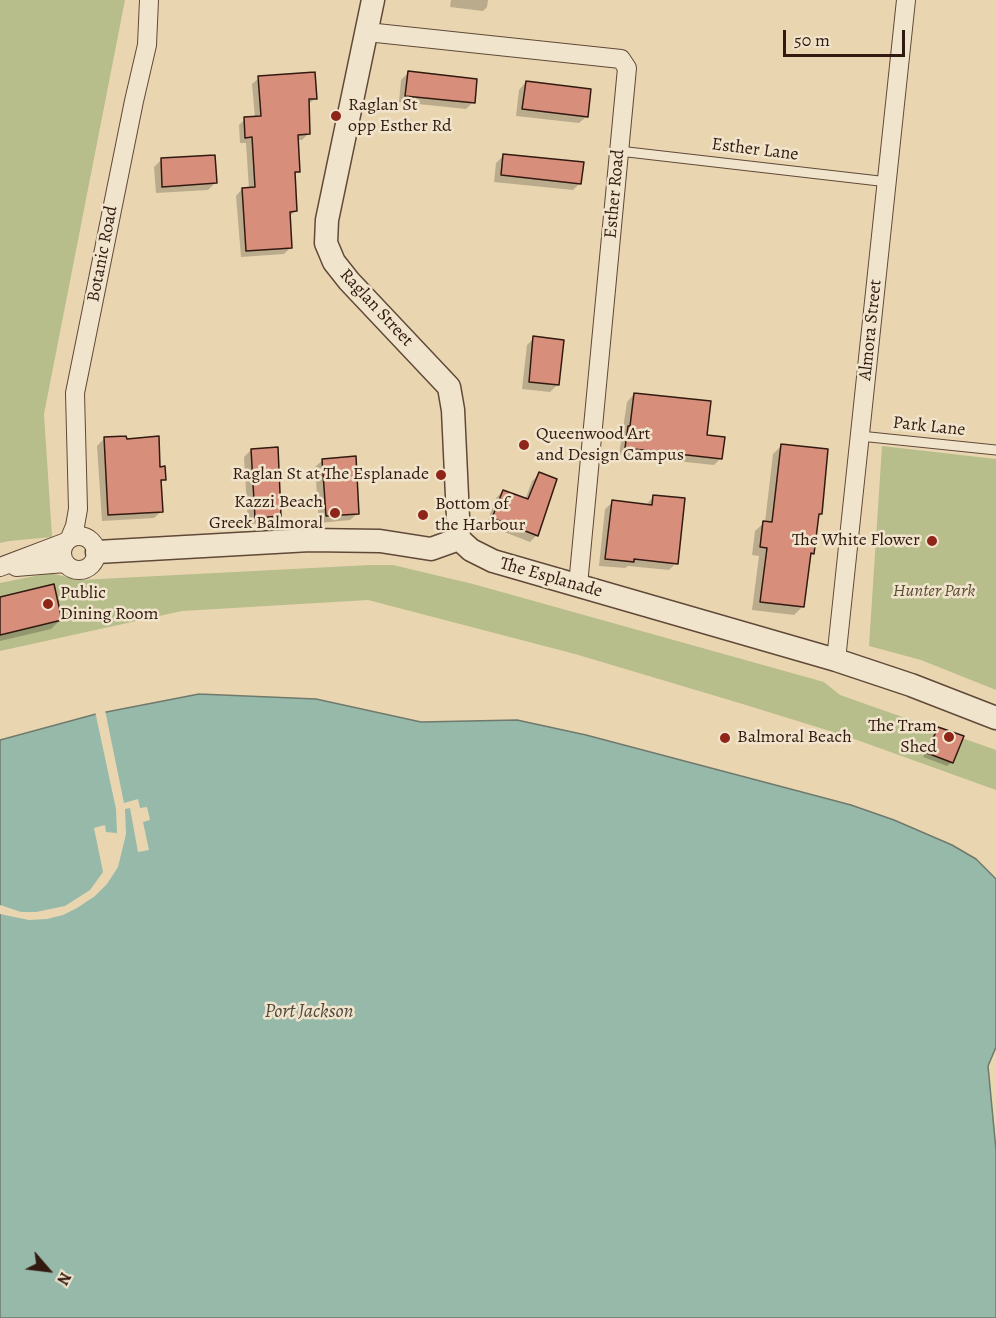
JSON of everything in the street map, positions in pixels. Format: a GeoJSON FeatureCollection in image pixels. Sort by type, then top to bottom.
{"type":"FeatureCollection","features":[{"type":"Feature","properties":{"kind":"street","name":"Botanic Road"},"geometry":{"type":"LineString","coordinates":[[65,563],[62,553],[80,542],[75,526],[78,509],[75,393],[147,45],[149,0]]}},
{"type":"Feature","properties":{"kind":"street","name":"Raglan Street"},"geometry":{"type":"LineString","coordinates":[[373,0],[327,220],[326,243],[334,262],[349,281],[448,387],[453,410],[459,539]]}},
{"type":"Feature","properties":{"kind":"street","name":"Almora Street"},"geometry":{"type":"LineString","coordinates":[[836,660],[906,0]]}},
{"type":"Feature","properties":{"kind":"street","name":"Esther Road"},"geometry":{"type":"LineString","coordinates":[[367,32],[621,59],[627,68],[578,585]]}},
{"type":"Feature","properties":{"kind":"street"},"geometry":{"type":"LineString","coordinates":[[0,568],[80,542],[380,541],[431,549],[459,539]]}},
{"type":"Feature","properties":{"kind":"street","name":"The Esplanade"},"geometry":{"type":"LineString","coordinates":[[459,539],[471,550],[493,561],[836,660],[911,685],[996,718]]}},
{"type":"Feature","properties":{"kind":"street"},"geometry":{"type":"LineString","coordinates":[[0,568],[65,563],[74,569],[85,569],[94,562],[80,542]]}},
{"type":"Feature","properties":{"kind":"lane","name":"Esther Lane"},"geometry":{"type":"LineString","coordinates":[[619,152],[888,182]]}},
{"type":"Feature","properties":{"kind":"lane","name":"Park Lane"},"geometry":{"type":"LineString","coordinates":[[860,436],[996,450]]}},
{"type":"Feature","properties":{"kind":"green space"},"geometry":{"type":"Polygon","coordinates":[[[0,0],[125,0],[44,414],[52,537],[0,543],[0,0]]]}},
{"type":"Feature","properties":{"kind":"green space","name":"Hunter Park"},"geometry":{"type":"Polygon","coordinates":[[[882,446],[996,459],[996,690],[921,660],[869,646],[882,446]]]}},
{"type":"Feature","properties":{"kind":"green space"},"geometry":{"type":"Polygon","coordinates":[[[393,565],[473,584],[824,682],[840,695],[996,750],[996,790],[846,736],[736,702],[575,654],[368,600],[182,611],[0,651],[0,583],[50,573],[80,580],[393,565]]]}},
{"type":"Feature","properties":{"kind":"water","name":"Port Jackson"},"geometry":{"type":"Polygon","coordinates":[[[199,694],[316,699],[421,722],[517,720],[586,735],[851,805],[894,820],[952,845],[976,859],[996,879],[996,1047],[988,1066],[996,1150],[996,1318],[0,1318],[0,740],[96,714],[199,694]]]}},
{"type":"Feature","properties":{"kind":"pier"},"geometry":{"type":"Polygon","coordinates":[[[105,710],[124,803],[138,799],[140,808],[147,807],[150,820],[143,822],[149,850],[138,852],[130,808],[125,809],[126,834],[118,867],[107,884],[95,896],[63,915],[47,919],[29,920],[0,914],[0,905],[21,912],[36,912],[65,906],[90,890],[103,872],[94,828],[105,825],[106,832],[117,833],[116,809],[95,711],[105,710]]]}},
{"type":"Feature","properties":{"kind":"building"},"geometry":{"type":"Polygon","coordinates":[[[408,71],[477,79],[475,103],[405,96],[408,71]]]}},
{"type":"Feature","properties":{"kind":"building"},"geometry":{"type":"Polygon","coordinates":[[[315,72],[317,99],[309,99],[310,134],[298,135],[300,172],[295,172],[297,211],[290,212],[292,248],[246,251],[242,188],[255,187],[252,137],[245,138],[244,117],[261,116],[258,76],[315,72]]]}},
{"type":"Feature","properties":{"kind":"building"},"geometry":{"type":"Polygon","coordinates":[[[526,81],[591,89],[588,117],[522,109],[526,81]]]}},
{"type":"Feature","properties":{"kind":"building"},"geometry":{"type":"Polygon","coordinates":[[[503,154],[584,162],[581,184],[501,175],[503,154]]]}},
{"type":"Feature","properties":{"kind":"building"},"geometry":{"type":"Polygon","coordinates":[[[215,155],[217,183],[162,187],[161,158],[215,155]]]}},
{"type":"Feature","properties":{"kind":"building"},"geometry":{"type":"Polygon","coordinates":[[[533,336],[564,340],[559,385],[529,382],[533,336]]]}},
{"type":"Feature","properties":{"kind":"building"},"geometry":{"type":"Polygon","coordinates":[[[634,393],[711,401],[707,435],[725,437],[722,459],[625,448],[634,393]]]}},
{"type":"Feature","properties":{"kind":"building"},"geometry":{"type":"Polygon","coordinates":[[[126,436],[127,439],[159,436],[160,467],[165,466],[166,480],[161,480],[163,512],[108,515],[104,437],[126,436]]]}},
{"type":"Feature","properties":{"kind":"building"},"geometry":{"type":"Polygon","coordinates":[[[781,444],[828,449],[822,514],[819,514],[814,554],[811,553],[804,607],[760,602],[767,548],[760,547],[763,521],[772,522],[781,444]]]}},
{"type":"Feature","properties":{"kind":"building"},"geometry":{"type":"Polygon","coordinates":[[[278,447],[281,516],[255,518],[251,449],[278,447]]]}},
{"type":"Feature","properties":{"kind":"building"},"geometry":{"type":"Polygon","coordinates":[[[356,456],[359,514],[326,516],[322,459],[356,456]]]}},
{"type":"Feature","properties":{"kind":"building"},"geometry":{"type":"Polygon","coordinates":[[[539,472],[557,479],[538,536],[492,518],[503,490],[528,499],[539,472]]]}},
{"type":"Feature","properties":{"kind":"building"},"geometry":{"type":"Polygon","coordinates":[[[653,495],[685,498],[678,564],[634,559],[634,562],[605,559],[612,500],[652,505],[653,495]]]}},
{"type":"Feature","properties":{"kind":"building"},"geometry":{"type":"Polygon","coordinates":[[[54,584],[62,620],[0,635],[0,597],[54,584]]]}},
{"type":"Feature","properties":{"kind":"building"},"geometry":{"type":"Polygon","coordinates":[[[938,727],[964,736],[953,763],[927,753],[938,727]]]}},
{"type":"Feature","properties":{"kind":"place","name":"Raglan St opp Esther Rd"},"geometry":{"type":"Point","coordinates":[336,116]}},
{"type":"Feature","properties":{"kind":"place","name":"Queenwood Art and Design Campus"},"geometry":{"type":"Point","coordinates":[524,445]}},
{"type":"Feature","properties":{"kind":"place","name":"Raglan St at The Esplanade"},"geometry":{"type":"Point","coordinates":[441,475]}},
{"type":"Feature","properties":{"kind":"place","name":"Kazzi Beach Greek Balmoral"},"geometry":{"type":"Point","coordinates":[335,513]}},
{"type":"Feature","properties":{"kind":"place","name":"Bottom of the Harbour"},"geometry":{"type":"Point","coordinates":[423,515]}},
{"type":"Feature","properties":{"kind":"place","name":"The White Flower"},"geometry":{"type":"Point","coordinates":[932,541]}},
{"type":"Feature","properties":{"kind":"place","name":"Public Dining Room"},"geometry":{"type":"Point","coordinates":[48,604]}},
{"type":"Feature","properties":{"kind":"place","name":"The Tram Shed"},"geometry":{"type":"Point","coordinates":[949,737]}},
{"type":"Feature","properties":{"kind":"place","name":"Balmoral Beach"},"geometry":{"type":"Point","coordinates":[725,738]}}]}
